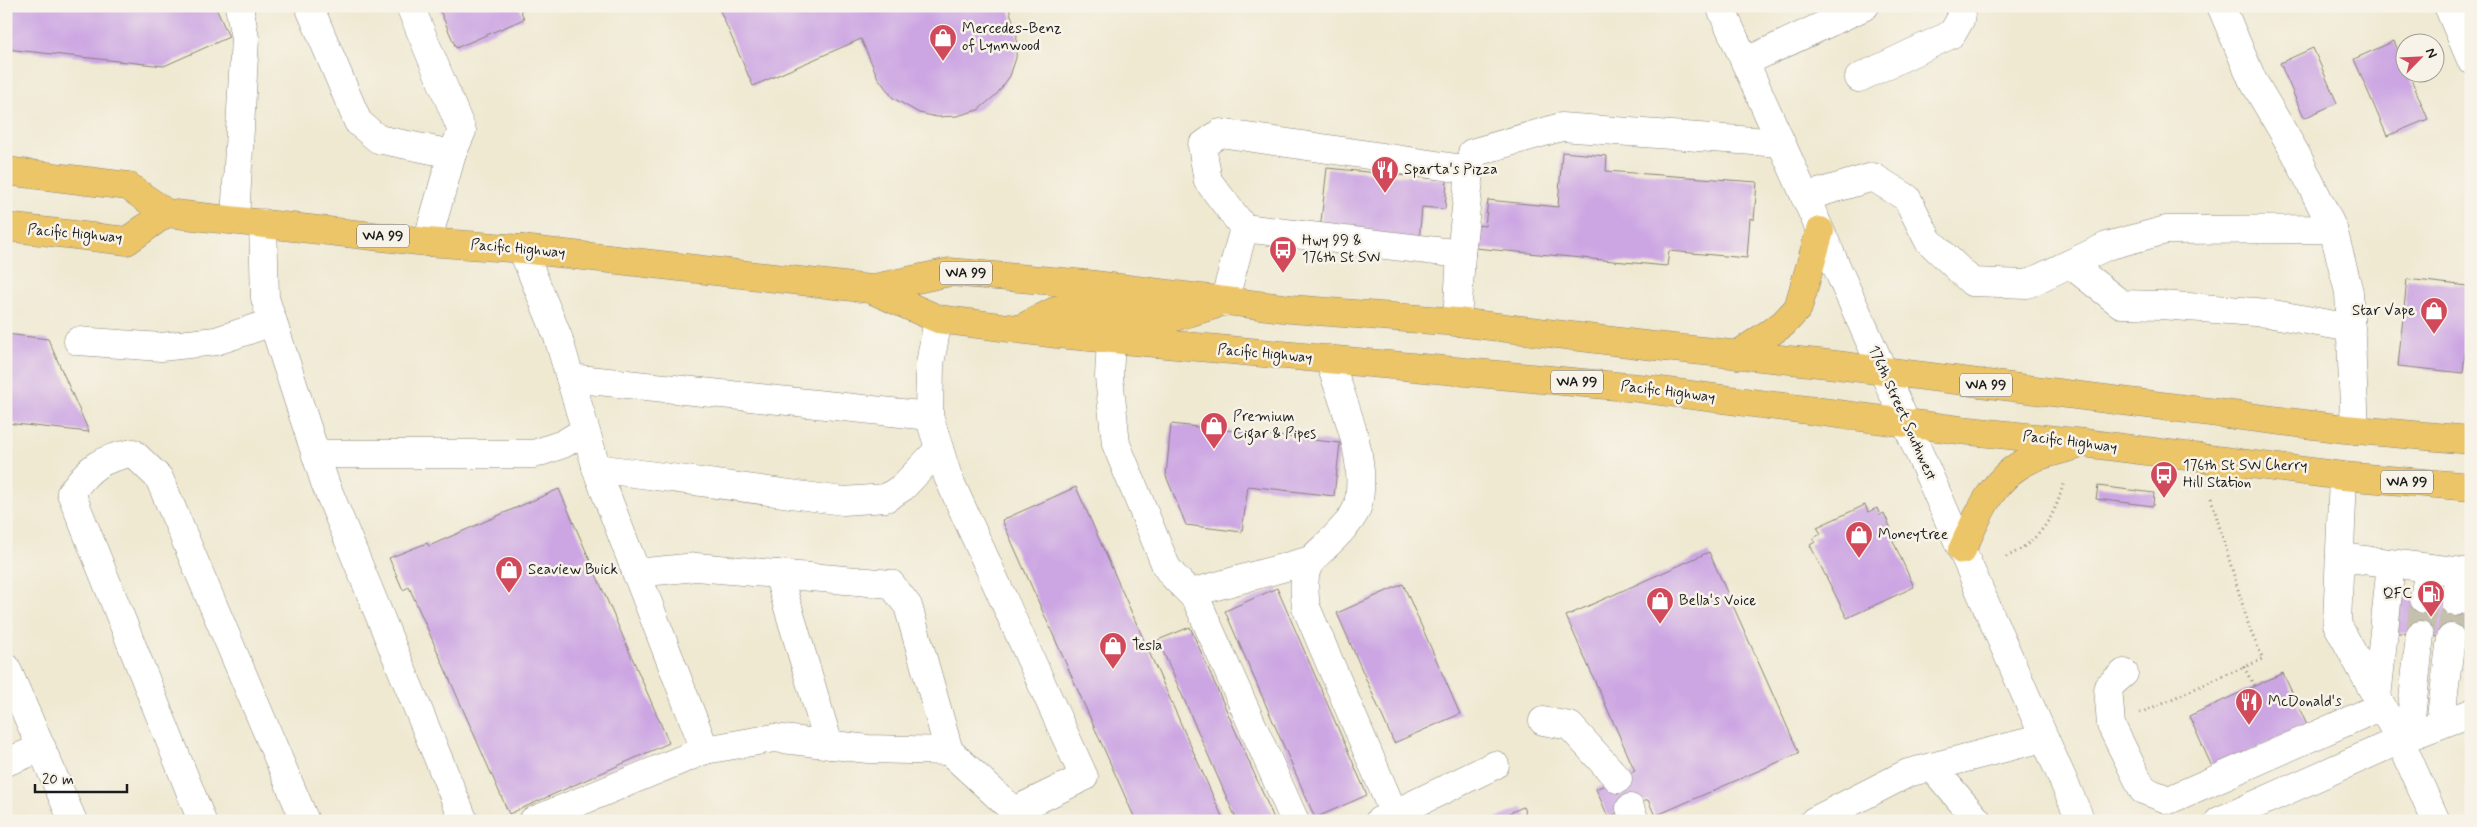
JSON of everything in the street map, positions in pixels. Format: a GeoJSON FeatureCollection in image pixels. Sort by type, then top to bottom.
{"type":"FeatureCollection","features":[{"type":"Feature","properties":{"kind":"highway","name":"Pacific Highway"},"geometry":{"type":"LineString","coordinates":[[6,171],[128,186],[166,213],[427,242],[522,249],[870,289],[938,319],[1111,338],[1638,388],[1960,430],[2084,443],[2344,476],[2471,487]]}},
{"type":"Feature","properties":{"kind":"highway","name":"Pacific Highway"},"geometry":{"type":"LineString","coordinates":[[6,227],[127,241],[166,213]]}},
{"type":"Feature","properties":{"kind":"highway"},"geometry":{"type":"LineString","coordinates":[[1737,355],[1783,324],[1798,308],[1820,230]]}},
{"type":"Feature","properties":{"kind":"highway","name":"Pacific Highway"},"geometry":{"type":"LineString","coordinates":[[870,289],[950,272],[1087,284],[1224,302],[1458,322],[2355,430],[2471,440]]}},
{"type":"Feature","properties":{"kind":"highway"},"geometry":{"type":"LineString","coordinates":[[1020,329],[1059,310],[1170,318],[1224,302]]}},
{"type":"Feature","properties":{"kind":"highway"},"geometry":{"type":"LineString","coordinates":[[1962,550],[1988,496],[2007,474],[2027,461],[2084,443]]}},
{"type":"Feature","properties":{"kind":"street"},"geometry":{"type":"LineString","coordinates":[[235,220],[245,38],[239,6]]}},
{"type":"Feature","properties":{"kind":"street"},"geometry":{"type":"LineString","coordinates":[[309,6],[358,122],[378,139],[452,154]]}},
{"type":"Feature","properties":{"kind":"street"},"geometry":{"type":"LineString","coordinates":[[410,6],[462,131],[452,154],[427,242]]}},
{"type":"Feature","properties":{"kind":"street","name":"176th Street Southwest"},"geometry":{"type":"LineString","coordinates":[[1720,6],[1906,422],[2081,821]]}},
{"type":"Feature","properties":{"kind":"street"},"geometry":{"type":"LineString","coordinates":[[1745,62],[1865,6]]}},
{"type":"Feature","properties":{"kind":"street"},"geometry":{"type":"LineString","coordinates":[[1859,78],[1952,34],[1960,20],[1962,6]]}},
{"type":"Feature","properties":{"kind":"street"},"geometry":{"type":"LineString","coordinates":[[2220,6],[2252,80],[2296,154],[2333,229],[2349,292],[2355,430]]}},
{"type":"Feature","properties":{"kind":"street"},"geometry":{"type":"LineString","coordinates":[[2448,6],[2471,60]]}},
{"type":"Feature","properties":{"kind":"street"},"geometry":{"type":"LineString","coordinates":[[1458,322],[1461,254],[1472,153],[1561,127],[1781,144]]}},
{"type":"Feature","properties":{"kind":"street"},"geometry":{"type":"LineString","coordinates":[[1461,254],[1244,228],[1208,181],[1202,146],[1220,133],[1470,170]]}},
{"type":"Feature","properties":{"kind":"street"},"geometry":{"type":"LineString","coordinates":[[1805,197],[1873,177],[1907,198],[1928,240],[1972,282],[2027,284],[2108,246],[2166,230],[2333,229]]}},
{"type":"Feature","properties":{"kind":"street"},"geometry":{"type":"LineString","coordinates":[[263,223],[265,298],[325,483],[464,821]]}},
{"type":"Feature","properties":{"kind":"street"},"geometry":{"type":"LineString","coordinates":[[1224,302],[1244,228]]}},
{"type":"Feature","properties":{"kind":"street"},"geometry":{"type":"LineString","coordinates":[[522,249],[558,337],[596,468],[705,750]]}},
{"type":"Feature","properties":{"kind":"street"},"geometry":{"type":"LineString","coordinates":[[2070,264],[2121,304],[2161,304],[2268,313],[2351,328]]}},
{"type":"Feature","properties":{"kind":"street"},"geometry":{"type":"LineString","coordinates":[[636,573],[696,567],[891,584],[908,606],[949,751],[1014,811],[1084,777],[948,477],[939,449],[929,416],[930,364],[938,319]]}},
{"type":"Feature","properties":{"kind":"street"},"geometry":{"type":"LineString","coordinates":[[78,341],[161,347],[216,341],[272,322]]}},
{"type":"Feature","properties":{"kind":"street"},"geometry":{"type":"LineString","coordinates":[[1111,338],[1109,377],[1116,444],[1166,566],[1171,576],[1191,593],[1197,601],[1295,821]]}},
{"type":"Feature","properties":{"kind":"street"},"geometry":{"type":"LineString","coordinates":[[1329,359],[1356,443],[1359,492],[1356,510],[1348,522],[1311,560],[1304,574],[1306,607],[1387,817],[1495,766]]}},
{"type":"Feature","properties":{"kind":"street"},"geometry":{"type":"LineString","coordinates":[[570,378],[929,416]]}},
{"type":"Feature","properties":{"kind":"street"},"geometry":{"type":"LineString","coordinates":[[316,454],[534,454],[563,444],[585,431]]}},
{"type":"Feature","properties":{"kind":"street"},"geometry":{"type":"LineString","coordinates":[[596,468],[843,501],[886,498],[903,487],[939,449]]}},
{"type":"Feature","properties":{"kind":"street"},"geometry":{"type":"LineString","coordinates":[[202,821],[71,493],[84,473],[111,456],[133,453],[159,478],[305,821]]}},
{"type":"Feature","properties":{"kind":"street"},"geometry":{"type":"LineString","coordinates":[[2344,476],[2336,624],[2379,702],[2404,738],[2436,821]]}},
{"type":"Feature","properties":{"kind":"street"},"geometry":{"type":"LineString","coordinates":[[2340,557],[2465,572],[2455,602]]}},
{"type":"Feature","properties":{"kind":"street"},"geometry":{"type":"LineString","coordinates":[[1191,593],[1311,560]]}},
{"type":"Feature","properties":{"kind":"street"},"geometry":{"type":"LineString","coordinates":[[2379,702],[2391,564]]}},
{"type":"Feature","properties":{"kind":"street"},"geometry":{"type":"LineString","coordinates":[[2424,599],[2429,568]]}},
{"type":"Feature","properties":{"kind":"street"},"geometry":{"type":"LineString","coordinates":[[778,574],[829,745]]}},
{"type":"Feature","properties":{"kind":"street"},"geometry":{"type":"LineString","coordinates":[[2404,738],[2420,635]]}},
{"type":"Feature","properties":{"kind":"street"},"geometry":{"type":"LineString","coordinates":[[2440,724],[2451,638]]}},
{"type":"Feature","properties":{"kind":"street"},"geometry":{"type":"LineString","coordinates":[[6,667],[73,821]]}},
{"type":"Feature","properties":{"kind":"street"},"geometry":{"type":"LineString","coordinates":[[2124,673],[2108,687],[2112,726],[2143,790],[2169,800],[2379,702]]}},
{"type":"Feature","properties":{"kind":"street"},"geometry":{"type":"LineString","coordinates":[[2219,821],[2404,738],[2471,712]]}},
{"type":"Feature","properties":{"kind":"street"},"geometry":{"type":"LineString","coordinates":[[1543,721],[1570,726],[1618,779]]}},
{"type":"Feature","properties":{"kind":"street"},"geometry":{"type":"LineString","coordinates":[[533,821],[705,750],[774,738],[868,749],[949,751]]}},
{"type":"Feature","properties":{"kind":"street"},"geometry":{"type":"LineString","coordinates":[[1814,821],[1908,773],[2044,738]]}},
{"type":"Feature","properties":{"kind":"street"},"geometry":{"type":"LineString","coordinates":[[6,762],[42,748]]}},
{"type":"Feature","properties":{"kind":"street"},"geometry":{"type":"LineString","coordinates":[[1932,767],[1978,821]]}},
{"type":"Feature","properties":{"kind":"path"},"geometry":{"type":"LineString","coordinates":[[2006,557],[2022,550],[2035,538],[2050,519],[2059,502],[2064,481]]}},
{"type":"Feature","properties":{"kind":"path"},"geometry":{"type":"LineString","coordinates":[[2112,726],[2263,658],[2250,630],[2211,498]]}},
{"type":"Feature","properties":{"kind":"path"},"geometry":{"type":"LineString","coordinates":[[2244,667],[2254,686]]}},
{"type":"Feature","properties":{"kind":"building"},"geometry":{"type":"Polygon","coordinates":[[[6,6],[215,6],[229,37],[164,66],[6,49],[6,6]]]}},
{"type":"Feature","properties":{"kind":"building"},"geometry":{"type":"Polygon","coordinates":[[[438,6],[519,6],[524,19],[456,48],[438,6]]]}},
{"type":"Feature","properties":{"kind":"building","name":"Mercedes-Benz of Lynnwood"},"geometry":{"type":"Polygon","coordinates":[[[718,6],[1008,6],[1017,33],[1016,58],[1010,76],[997,94],[978,110],[957,116],[937,117],[919,113],[893,98],[878,78],[861,39],[753,86],[718,6]]]}},
{"type":"Feature","properties":{"kind":"building"},"geometry":{"type":"Polygon","coordinates":[[[2394,41],[2394,82],[2412,82],[2428,119],[2387,136],[2354,59],[2394,41]]]}},
{"type":"Feature","properties":{"kind":"building"},"geometry":{"type":"Polygon","coordinates":[[[2313,48],[2337,103],[2304,118],[2280,63],[2313,48]]]}},
{"type":"Feature","properties":{"kind":"building"},"geometry":{"type":"Polygon","coordinates":[[[1562,152],[1607,156],[1606,171],[1757,182],[1754,220],[1750,218],[1747,258],[1669,251],[1667,266],[1475,248],[1477,225],[1485,226],[1488,200],[1558,207],[1562,152]]]}},
{"type":"Feature","properties":{"kind":"building","name":"Sparta's Pizza"},"geometry":{"type":"Polygon","coordinates":[[[1327,168],[1447,180],[1445,209],[1422,207],[1419,241],[1320,230],[1327,168]]]}},
{"type":"Feature","properties":{"kind":"building","name":"Star Vape"},"geometry":{"type":"Polygon","coordinates":[[[2407,279],[2468,286],[2467,303],[2470,304],[2463,373],[2398,366],[2407,279]]]}},
{"type":"Feature","properties":{"kind":"building"},"geometry":{"type":"Polygon","coordinates":[[[6,334],[48,339],[89,432],[6,423],[6,334]]]}},
{"type":"Feature","properties":{"kind":"building"},"geometry":{"type":"Polygon","coordinates":[[[1171,424],[1340,443],[1334,496],[1248,486],[1242,532],[1186,525],[1166,476],[1171,424]]]}},
{"type":"Feature","properties":{"kind":"building"},"geometry":{"type":"Polygon","coordinates":[[[2098,486],[2154,493],[2153,506],[2096,499],[2098,486]]]}},
{"type":"Feature","properties":{"kind":"building","name":"Tesla"},"geometry":{"type":"Polygon","coordinates":[[[1076,487],[1224,821],[1136,821],[1002,520],[1076,487]]]}},
{"type":"Feature","properties":{"kind":"building"},"geometry":{"type":"Polygon","coordinates":[[[559,489],[669,743],[509,814],[409,587],[403,590],[389,558],[427,543],[429,546],[559,489]]]}},
{"type":"Feature","properties":{"kind":"building","name":"Moneytree"},"geometry":{"type":"Polygon","coordinates":[[[1865,505],[1868,512],[1877,508],[1880,515],[1884,513],[1896,540],[1893,541],[1914,587],[1847,618],[1810,545],[1815,542],[1813,538],[1821,534],[1817,527],[1865,505]]]}},
{"type":"Feature","properties":{"kind":"building"},"geometry":{"type":"Polygon","coordinates":[[[1709,552],[1799,753],[1655,816],[1648,800],[1608,817],[1596,789],[1635,771],[1566,616],[1709,552]]]}},
{"type":"Feature","properties":{"kind":"building"},"geometry":{"type":"Polygon","coordinates":[[[1403,584],[1460,714],[1394,743],[1337,613],[1403,584]]]}},
{"type":"Feature","properties":{"kind":"building"},"geometry":{"type":"Polygon","coordinates":[[[1277,588],[1367,795],[1315,818],[1225,611],[1277,588]]]}},
{"type":"Feature","properties":{"kind":"building","name":"QFC"},"geometry":{"type":"Polygon","coordinates":[[[2393,596],[2471,603],[2471,640],[2390,632],[2393,596]]]}},
{"type":"Feature","properties":{"kind":"building"},"geometry":{"type":"Polygon","coordinates":[[[1190,627],[1275,821],[1237,821],[1158,640],[1190,627]]]}},
{"type":"Feature","properties":{"kind":"building"},"geometry":{"type":"Polygon","coordinates":[[[2283,673],[2307,725],[2213,769],[2189,716],[2283,673]]]}},
{"type":"Feature","properties":{"kind":"building"},"geometry":{"type":"Polygon","coordinates":[[[1523,807],[1529,821],[1492,821],[1523,807]]]}},
{"type":"Feature","properties":{"kind":"tunnel"},"geometry":{"type":"LineString","coordinates":[[2420,635],[2424,599]]}},
{"type":"Feature","properties":{"kind":"tunnel"},"geometry":{"type":"LineString","coordinates":[[2451,638],[2455,602]]}},
{"type":"Feature","properties":{"kind":"place","name":"Mercedes-Benz of Lynnwood"},"geometry":{"type":"Point","coordinates":[943,62]}},
{"type":"Feature","properties":{"kind":"place","name":"Sparta's Pizza"},"geometry":{"type":"Point","coordinates":[1385,194]}},
{"type":"Feature","properties":{"kind":"place","name":"Hwy 99 & 176th St SW"},"geometry":{"type":"Point","coordinates":[1283,274]}},
{"type":"Feature","properties":{"kind":"place","name":"Star Vape"},"geometry":{"type":"Point","coordinates":[2434,335]}},
{"type":"Feature","properties":{"kind":"place","name":"Premium Cigar & Pipes"},"geometry":{"type":"Point","coordinates":[1214,450]}},
{"type":"Feature","properties":{"kind":"place","name":"176th St SW Cherry Hill Station"},"geometry":{"type":"Point","coordinates":[2164,499]}},
{"type":"Feature","properties":{"kind":"place","name":"Moneytree"},"geometry":{"type":"Point","coordinates":[1859,559]}},
{"type":"Feature","properties":{"kind":"place","name":"Seaview Buick"},"geometry":{"type":"Point","coordinates":[509,594]}},
{"type":"Feature","properties":{"kind":"place","name":"QFC"},"geometry":{"type":"Point","coordinates":[2431,618]}},
{"type":"Feature","properties":{"kind":"place","name":"Bella's Voice"},"geometry":{"type":"Point","coordinates":[1660,625]}},
{"type":"Feature","properties":{"kind":"place","name":"Tesla"},"geometry":{"type":"Point","coordinates":[1113,670]}},
{"type":"Feature","properties":{"kind":"place","name":"McDonald's"},"geometry":{"type":"Point","coordinates":[2249,726]}}]}
